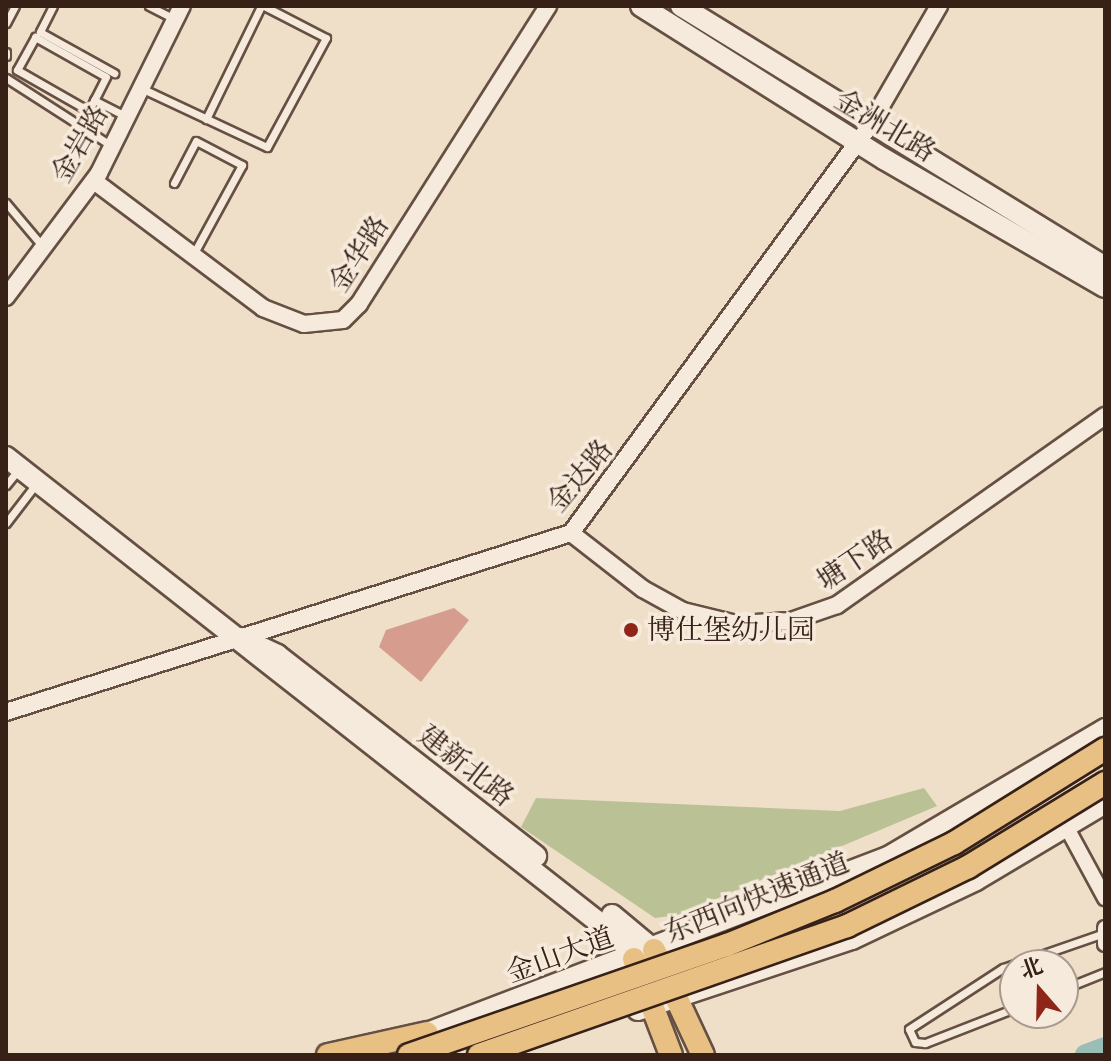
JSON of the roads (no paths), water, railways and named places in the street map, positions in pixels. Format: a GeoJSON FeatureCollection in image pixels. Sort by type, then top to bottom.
{"type":"FeatureCollection","features":[{"type":"Feature","properties":{"kind":"main road","name":"金洲北路"},"geometry":{"type":"LineString","coordinates":[[641,6],[857,142],[1105,287]]}},
{"type":"Feature","properties":{"kind":"main road","name":"金洲北路"},"geometry":{"type":"LineString","coordinates":[[681,6],[1105,267]]}},
{"type":"Feature","properties":{"kind":"main road","name":"建新北路"},"geometry":{"type":"LineString","coordinates":[[13,463],[237,637],[277,655],[644,954]]}},
{"type":"Feature","properties":{"kind":"main road","name":"金山大道"},"geometry":{"type":"LineString","coordinates":[[373,1055],[644,954],[888,857],[1105,729]]}},
{"type":"Feature","properties":{"kind":"main road","name":"东西向快速通道"},"geometry":{"type":"LineString","coordinates":[[409,1055],[727,945],[835,901],[954,843],[1105,749]]}},
{"type":"Feature","properties":{"kind":"main road","name":"东西向快速通道"},"geometry":{"type":"LineString","coordinates":[[479,1055],[847,926],[968,867],[1105,783]]}},
{"type":"Feature","properties":{"kind":"main road"},"geometry":{"type":"LineString","coordinates":[[510,1055],[852,939],[1067,828],[1105,803]]}},
{"type":"Feature","properties":{"kind":"main road"},"geometry":{"type":"LineString","coordinates":[[644,954],[676,1000],[703,1055]]}},
{"type":"Feature","properties":{"kind":"main road"},"geometry":{"type":"LineString","coordinates":[[644,954],[652,1006],[671,1055]]}},
{"type":"Feature","properties":{"kind":"main road"},"geometry":{"type":"LineString","coordinates":[[338,1051],[427,1033]]}},
{"type":"Feature","properties":{"kind":"street","name":"金华路"},"geometry":{"type":"LineString","coordinates":[[94,181],[263,308],[289,320],[331,324],[351,314],[548,6]]}},
{"type":"Feature","properties":{"kind":"street","name":"金达路"},"geometry":{"type":"LineString","coordinates":[[6,712],[571,533],[870,125],[939,6]]}},
{"type":"Feature","properties":{"kind":"street","name":"金岩路"},"geometry":{"type":"LineString","coordinates":[[6,297],[12,276],[44,247],[94,181],[179,13]]}},
{"type":"Feature","properties":{"kind":"street","name":"塘下路"},"geometry":{"type":"LineString","coordinates":[[571,533],[643,589],[701,617],[754,625],[810,617],[837,605],[1105,416]]}},
{"type":"Feature","properties":{"kind":"street"},"geometry":{"type":"LineString","coordinates":[[1067,828],[1105,898]]}},
{"type":"Feature","properties":{"kind":"street"},"geometry":{"type":"LineString","coordinates":[[1104,930],[1105,944]]}},
{"type":"Feature","properties":{"kind":"lane"},"geometry":{"type":"LineString","coordinates":[[6,23],[15,6]]}},
{"type":"Feature","properties":{"kind":"lane"},"geometry":{"type":"LineString","coordinates":[[53,6],[40,32],[114,73]]}},
{"type":"Feature","properties":{"kind":"lane"},"geometry":{"type":"LineString","coordinates":[[149,6],[179,13]]}},
{"type":"Feature","properties":{"kind":"lane"},"geometry":{"type":"LineString","coordinates":[[141,89],[206,119],[267,147],[326,38],[263,6],[206,119]]}},
{"type":"Feature","properties":{"kind":"lane"},"geometry":{"type":"LineString","coordinates":[[35,37],[106,77],[94,100],[89,111],[17,70],[35,37]]}},
{"type":"Feature","properties":{"kind":"lane"},"geometry":{"type":"LineString","coordinates":[[6,78],[112,147]]}},
{"type":"Feature","properties":{"kind":"lane"},"geometry":{"type":"LineString","coordinates":[[94,100],[127,117]]}},
{"type":"Feature","properties":{"kind":"lane"},"geometry":{"type":"LineString","coordinates":[[174,183],[196,141],[242,165],[193,255]]}},
{"type":"Feature","properties":{"kind":"lane"},"geometry":{"type":"LineString","coordinates":[[6,203],[44,247]]}},
{"type":"Feature","properties":{"kind":"lane"},"geometry":{"type":"LineString","coordinates":[[6,485],[13,463]]}},
{"type":"Feature","properties":{"kind":"lane"},"geometry":{"type":"LineString","coordinates":[[6,523],[38,482]]}},
{"type":"Feature","properties":{"kind":"lane"},"geometry":{"type":"LineString","coordinates":[[1054,949],[1104,930]]}},
{"type":"Feature","properties":{"kind":"lane"},"geometry":{"type":"LineString","coordinates":[[999,971],[909,1029],[915,1042],[925,1043],[999,1014]]}},
{"type":"Feature","properties":{"kind":"lane"},"geometry":{"type":"LineString","coordinates":[[1079,983],[1105,972]]}},
{"type":"Feature","properties":{"kind":"waterway"},"geometry":{"type":"LineString","coordinates":[[1086,1055],[1105,1048]]}},
{"type":"Feature","properties":{"kind":"place","name":"博仕堡幼儿园"},"geometry":{"type":"Point","coordinates":[631,630]}}]}
